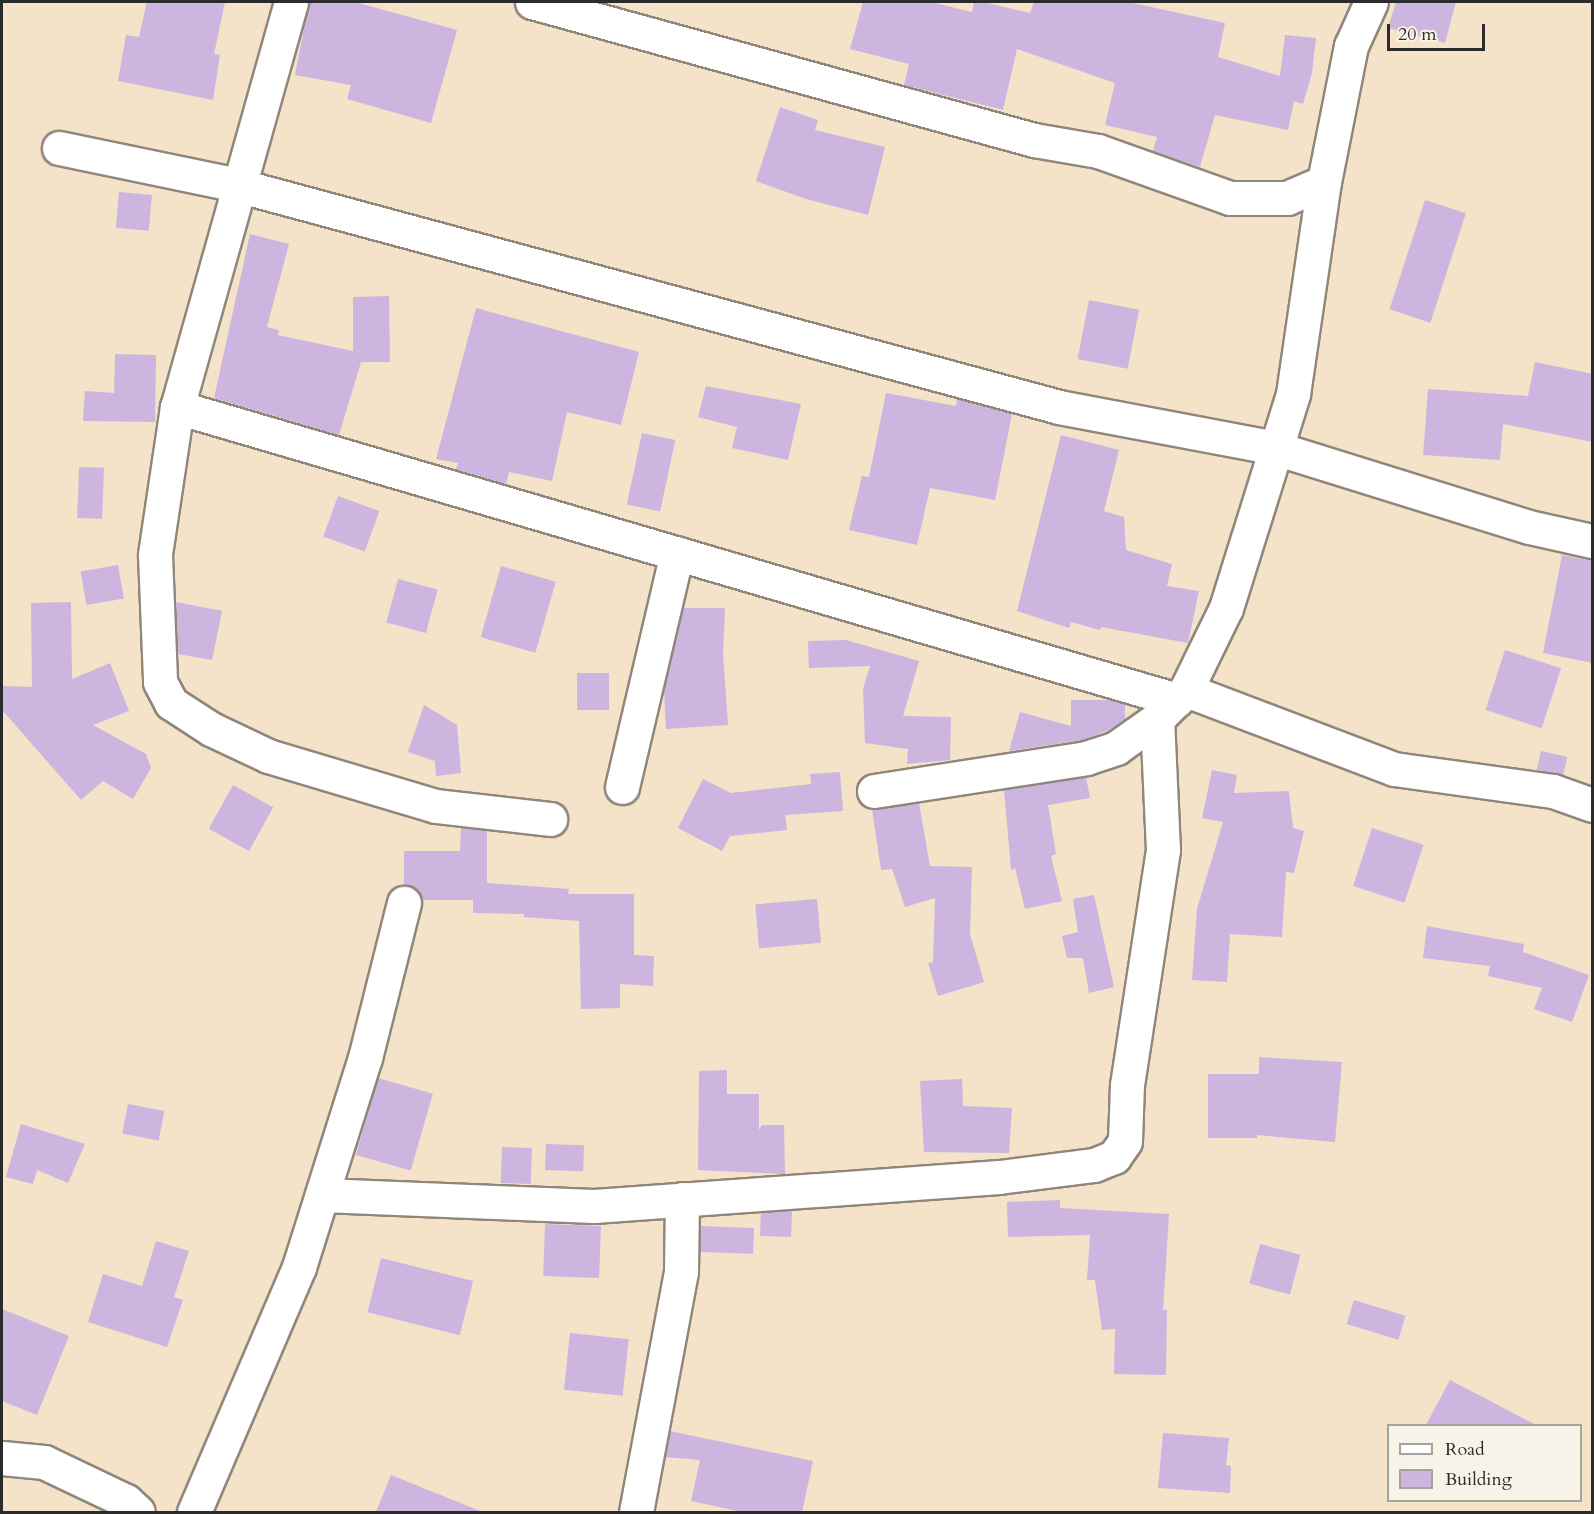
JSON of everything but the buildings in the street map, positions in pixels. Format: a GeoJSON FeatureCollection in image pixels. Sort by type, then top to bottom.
{"type":"FeatureCollection","features":[{"type":"Feature","properties":{"kind":"street"},"geometry":{"type":"LineString","coordinates":[[291,2],[237,185],[177,407],[155,555],[160,682],[171,704],[211,729],[268,756],[361,786],[436,806],[550,819]]}},
{"type":"Feature","properties":{"kind":"street"},"geometry":{"type":"LineString","coordinates":[[532,2],[1034,140],[1098,151],[1230,198],[1287,198],[1324,182]]}},
{"type":"Feature","properties":{"kind":"street"},"geometry":{"type":"LineString","coordinates":[[874,791],[1086,758],[1116,748],[1173,703],[1226,608],[1293,394],[1324,182],[1352,46],[1371,2]]}},
{"type":"Feature","properties":{"kind":"street"},"geometry":{"type":"LineString","coordinates":[[59,148],[237,185],[1059,407],[1275,448],[1529,528],[1593,541]]}},
{"type":"Feature","properties":{"kind":"street"},"geometry":{"type":"LineString","coordinates":[[177,407],[677,553],[1394,770],[1553,791],[1593,805]]}},
{"type":"Feature","properties":{"kind":"street"},"geometry":{"type":"LineString","coordinates":[[622,787],[677,553]]}},
{"type":"Feature","properties":{"kind":"street"},"geometry":{"type":"LineString","coordinates":[[322,1195],[594,1206],[999,1177],[1094,1165],[1114,1157],[1125,1141],[1128,1073],[1163,850],[1173,703]]}},
{"type":"Feature","properties":{"kind":"street"},"geometry":{"type":"LineString","coordinates":[[194,1512],[299,1267],[365,1058],[404,903]]}},
{"type":"Feature","properties":{"kind":"street"},"geometry":{"type":"LineString","coordinates":[[636,1512],[679,1281],[682,1199]]}},
{"type":"Feature","properties":{"kind":"street"},"geometry":{"type":"LineString","coordinates":[[2,1458],[44,1462],[126,1502],[138,1512]]}}]}
